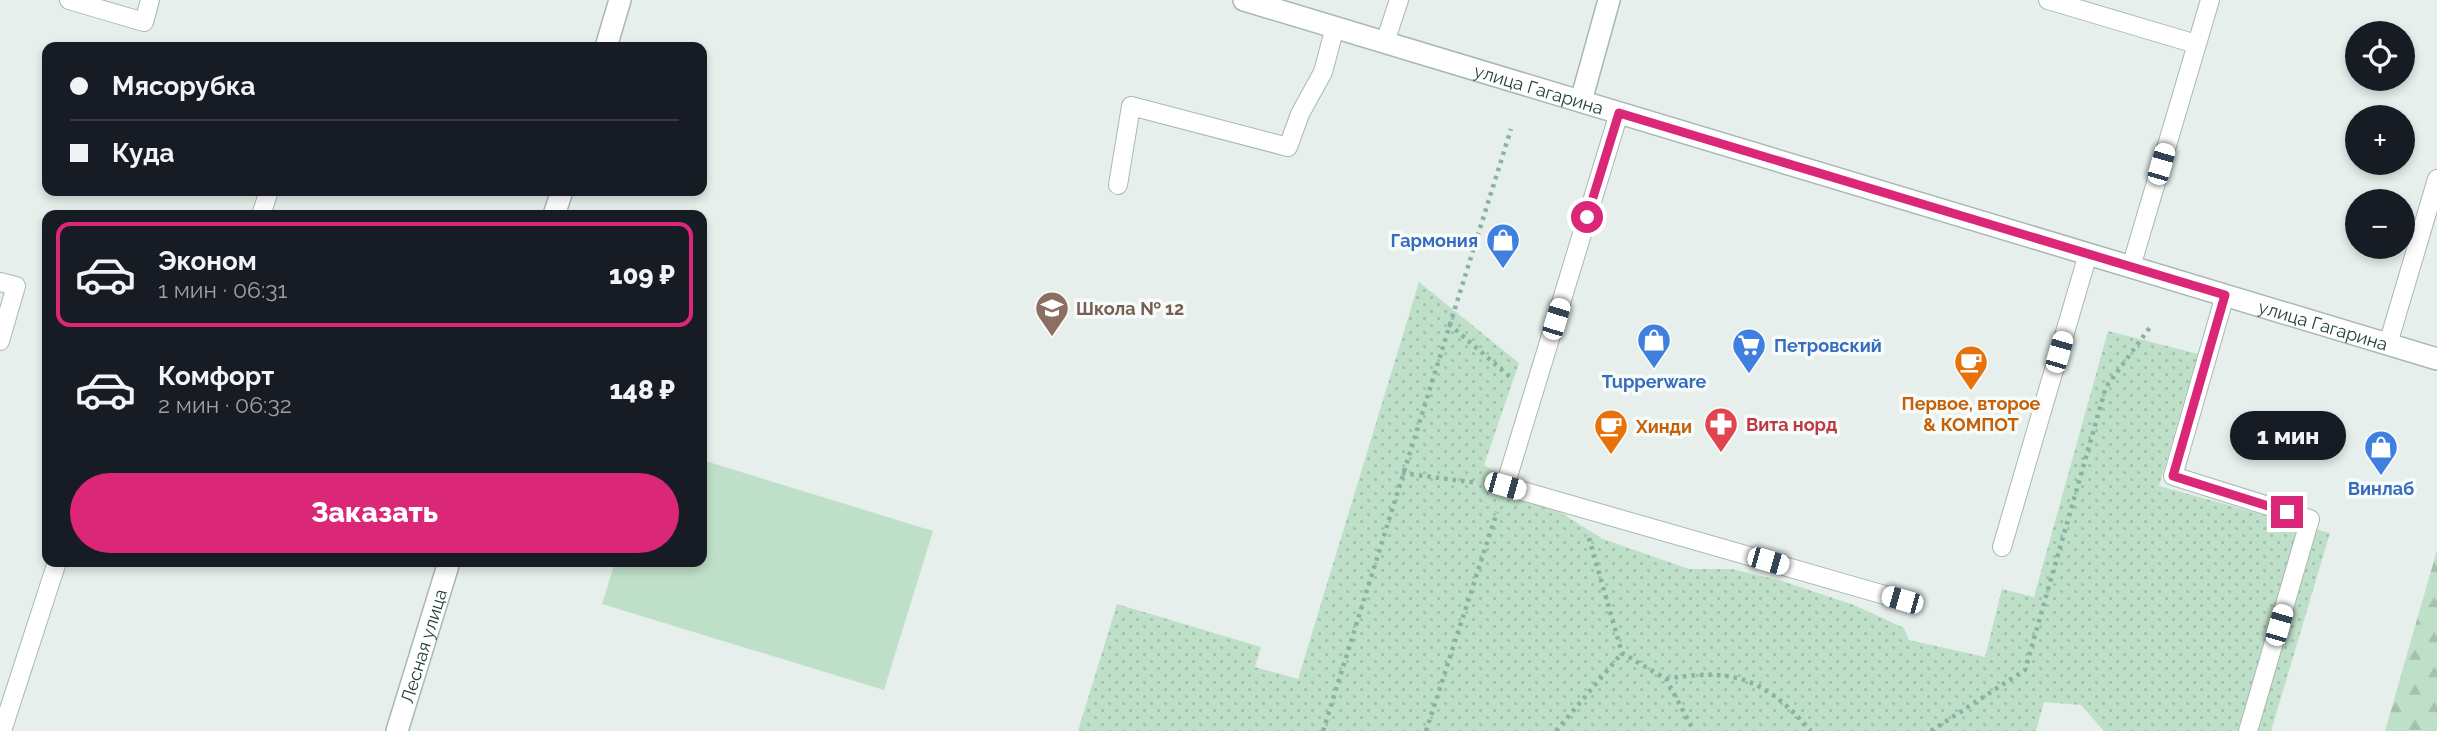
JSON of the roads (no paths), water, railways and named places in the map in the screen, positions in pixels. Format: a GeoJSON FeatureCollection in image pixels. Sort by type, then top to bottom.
{"type":"FeatureCollection","features":[{"type":"Feature","properties":{"kind":"street"},"geometry":{"type":"LineString","coordinates":[[607,42],[620,0]]}},
{"type":"Feature","properties":{"kind":"street","name":"улица Гагарина"},"geometry":{"type":"LineString","coordinates":[[1244,0],[2437,359]]}},
{"type":"Feature","properties":{"kind":"street"},"geometry":{"type":"LineString","coordinates":[[1581,101],[1609,0]]}},
{"type":"Feature","properties":{"kind":"street","name":"Лесная улица"},"geometry":{"type":"LineString","coordinates":[[397,731],[447,567]]}},
{"type":"Feature","properties":{"kind":"lane"},"geometry":{"type":"LineString","coordinates":[[69,0],[144,22],[150,0]]}},
{"type":"Feature","properties":{"kind":"lane"},"geometry":{"type":"LineString","coordinates":[[1385,42],[1399,0]]}},
{"type":"Feature","properties":{"kind":"lane"},"geometry":{"type":"LineString","coordinates":[[2049,0],[2196,44]]}},
{"type":"Feature","properties":{"kind":"lane"},"geometry":{"type":"LineString","coordinates":[[2131,267],[2210,0]]}},
{"type":"Feature","properties":{"kind":"lane"},"geometry":{"type":"LineString","coordinates":[[1118,185],[1131,106],[1288,147],[1300,114],[1323,72],[1335,27]]}},
{"type":"Feature","properties":{"kind":"lane"},"geometry":{"type":"LineString","coordinates":[[1619,113],[1505,486],[1902,600]]}},
{"type":"Feature","properties":{"kind":"lane"},"geometry":{"type":"LineString","coordinates":[[2388,344],[2437,178]]}},
{"type":"Feature","properties":{"kind":"lane"},"geometry":{"type":"LineString","coordinates":[[2002,547],[2088,254]]}},
{"type":"Feature","properties":{"kind":"lane"},"geometry":{"type":"LineString","coordinates":[[0,282],[16,286],[0,341]]}},
{"type":"Feature","properties":{"kind":"lane"},"geometry":{"type":"LineString","coordinates":[[2225,295],[2173,476],[2310,519],[2248,731]]}},
{"type":"Feature","properties":{"kind":"lane"},"geometry":{"type":"LineString","coordinates":[[2,731],[55,567]]}},
{"type":"Feature","properties":{"kind":"place","name":"Гармония"},"geometry":{"type":"Point","coordinates":[1503,270]}},
{"type":"Feature","properties":{"kind":"place","name":"Школа № 12"},"geometry":{"type":"Point","coordinates":[1052,338]}},
{"type":"Feature","properties":{"kind":"place","name":"Tupperware"},"geometry":{"type":"Point","coordinates":[1654,370]}},
{"type":"Feature","properties":{"kind":"place","name":"Петровский"},"geometry":{"type":"Point","coordinates":[1749,375]}},
{"type":"Feature","properties":{"kind":"place","name":"Первое, второе & КОМПОТ"},"geometry":{"type":"Point","coordinates":[1971,392]}},
{"type":"Feature","properties":{"kind":"place","name":"Вита норд"},"geometry":{"type":"Point","coordinates":[1721,454]}},
{"type":"Feature","properties":{"kind":"place","name":"Хинди"},"geometry":{"type":"Point","coordinates":[1611,456]}},
{"type":"Feature","properties":{"kind":"place","name":"Винлаб"},"geometry":{"type":"Point","coordinates":[2381,477]}}]}
